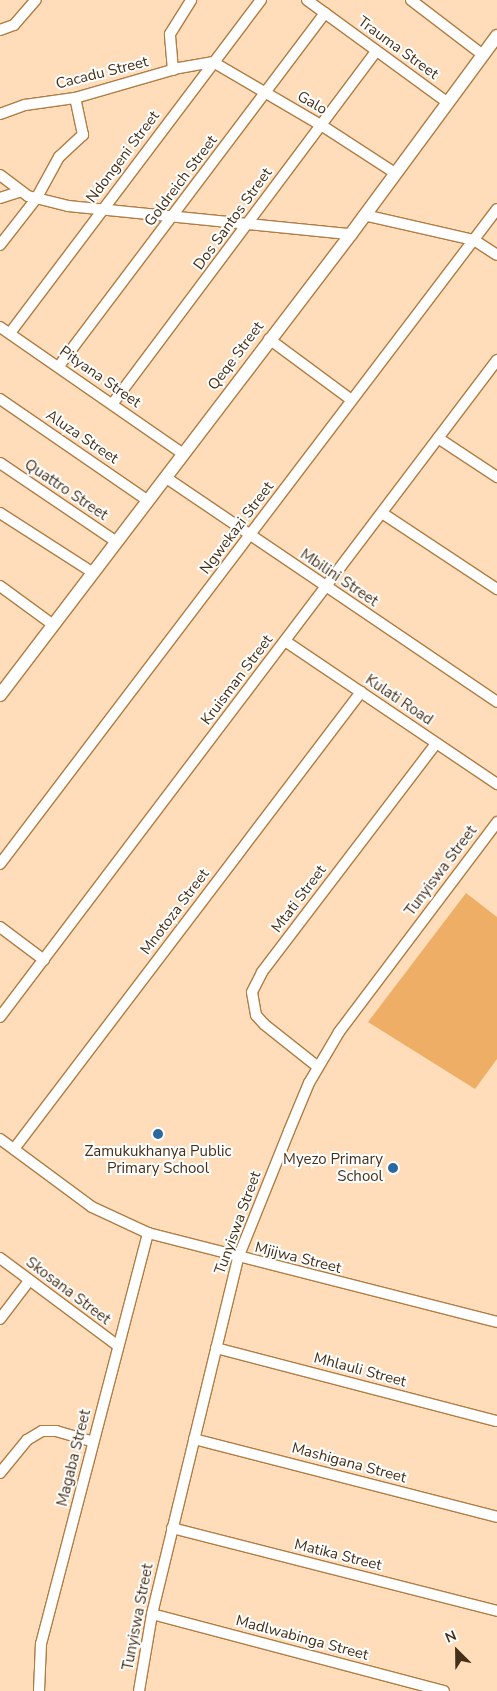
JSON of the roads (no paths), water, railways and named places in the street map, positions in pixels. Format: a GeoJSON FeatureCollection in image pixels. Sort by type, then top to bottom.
{"type":"FeatureCollection","features":[{"type":"Feature","properties":{"kind":"street"},"geometry":{"type":"LineString","coordinates":[[0,30],[14,25],[36,0]]}},
{"type":"Feature","properties":{"kind":"street"},"geometry":{"type":"LineString","coordinates":[[174,70],[170,34],[190,0]]}},
{"type":"Feature","properties":{"kind":"street","name":"Ndongeni Street"},"geometry":{"type":"LineString","coordinates":[[10,333],[261,0]]}},
{"type":"Feature","properties":{"kind":"street","name":"Trauma Street"},"geometry":{"type":"LineString","coordinates":[[307,0],[447,102]]}},
{"type":"Feature","properties":{"kind":"street"},"geometry":{"type":"LineString","coordinates":[[410,0],[483,55]]}},
{"type":"Feature","properties":{"kind":"street","name":"Goldreich Street"},"geometry":{"type":"LineString","coordinates":[[59,366],[326,13]]}},
{"type":"Feature","properties":{"kind":"street","name":"Qeqe Street"},"geometry":{"type":"LineString","coordinates":[[0,695],[269,338],[350,234],[497,36]]}},
{"type":"Feature","properties":{"kind":"street","name":"Dos Santos Street"},"geometry":{"type":"LineString","coordinates":[[113,403],[250,223],[376,51]]}},
{"type":"Feature","properties":{"kind":"street","name":"Cacadu Street"},"geometry":{"type":"LineString","coordinates":[[0,114],[25,105],[75,98],[174,70],[213,62]]}},
{"type":"Feature","properties":{"kind":"street","name":"Galo"},"geometry":{"type":"LineString","coordinates":[[213,62],[321,125],[395,173]]}},
{"type":"Feature","properties":{"kind":"street"},"geometry":{"type":"LineString","coordinates":[[0,245],[36,199],[59,157],[84,135],[75,98]]}},
{"type":"Feature","properties":{"kind":"street"},"geometry":{"type":"LineString","coordinates":[[0,175],[21,191],[36,199],[173,216],[350,234]]}},
{"type":"Feature","properties":{"kind":"street"},"geometry":{"type":"LineString","coordinates":[[0,198],[21,191]]}},
{"type":"Feature","properties":{"kind":"street","name":"Ngwekazi Street"},"geometry":{"type":"LineString","coordinates":[[0,864],[249,536],[350,399],[497,208]]}},
{"type":"Feature","properties":{"kind":"street"},"geometry":{"type":"LineString","coordinates":[[364,215],[474,240],[497,255]]}},
{"type":"Feature","properties":{"kind":"street","name":"Pityana Street"},"geometry":{"type":"LineString","coordinates":[[0,327],[113,403],[182,453]]}},
{"type":"Feature","properties":{"kind":"street"},"geometry":{"type":"LineString","coordinates":[[269,338],[350,399]]}},
{"type":"Feature","properties":{"kind":"street","name":"Kruisman Street"},"geometry":{"type":"LineString","coordinates":[[0,1017],[496,364]]}},
{"type":"Feature","properties":{"kind":"street","name":"Aluza Street"},"geometry":{"type":"LineString","coordinates":[[0,399],[148,500]]}},
{"type":"Feature","properties":{"kind":"street"},"geometry":{"type":"LineString","coordinates":[[438,438],[497,477]]}},
{"type":"Feature","properties":{"kind":"street","name":"Quattro Street"},"geometry":{"type":"LineString","coordinates":[[0,464],[115,541]]}},
{"type":"Feature","properties":{"kind":"street","name":"Mbilini Street"},"geometry":{"type":"LineString","coordinates":[[165,477],[249,536],[497,702]]}},
{"type":"Feature","properties":{"kind":"street"},"geometry":{"type":"LineString","coordinates":[[382,512],[497,589]]}},
{"type":"Feature","properties":{"kind":"street"},"geometry":{"type":"LineString","coordinates":[[0,513],[92,572]]}},
{"type":"Feature","properties":{"kind":"street"},"geometry":{"type":"LineString","coordinates":[[0,586],[52,624]]}},
{"type":"Feature","properties":{"kind":"street","name":"Kulati Road"},"geometry":{"type":"LineString","coordinates":[[285,641],[497,784]]}},
{"type":"Feature","properties":{"kind":"street","name":"Mnotoza Street"},"geometry":{"type":"LineString","coordinates":[[14,1149],[361,692]]}},
{"type":"Feature","properties":{"kind":"street","name":"Mtati Street"},"geometry":{"type":"LineString","coordinates":[[318,1067],[264,1024],[256,1015],[252,992],[262,972],[436,744]]}},
{"type":"Feature","properties":{"kind":"street","name":"Tunyiswa Street"},"geometry":{"type":"LineString","coordinates":[[140,1691],[152,1614],[238,1258],[292,1123],[318,1067],[339,1032],[497,822]]}},
{"type":"Feature","properties":{"kind":"street"},"geometry":{"type":"LineString","coordinates":[[0,927],[44,960]]}},
{"type":"Feature","properties":{"kind":"street","name":"Mjijwa Street"},"geometry":{"type":"LineString","coordinates":[[0,1138],[92,1207],[148,1233],[238,1258],[497,1322]]}},
{"type":"Feature","properties":{"kind":"street","name":"Magaba Street"},"geometry":{"type":"LineString","coordinates":[[39,1691],[41,1644],[92,1442],[148,1233]]}},
{"type":"Feature","properties":{"kind":"street","name":"Skosana Street"},"geometry":{"type":"LineString","coordinates":[[0,1258],[118,1346]]}},
{"type":"Feature","properties":{"kind":"street"},"geometry":{"type":"LineString","coordinates":[[0,1319],[29,1281]]}},
{"type":"Feature","properties":{"kind":"street","name":"Mhlauli Street"},"geometry":{"type":"LineString","coordinates":[[216,1348],[497,1421]]}},
{"type":"Feature","properties":{"kind":"street"},"geometry":{"type":"LineString","coordinates":[[0,1473],[27,1440],[42,1431],[56,1431],[92,1442]]}},
{"type":"Feature","properties":{"kind":"street","name":"Mashigana Street"},"geometry":{"type":"LineString","coordinates":[[194,1439],[497,1517]]}},
{"type":"Feature","properties":{"kind":"street","name":"Matika Street"},"geometry":{"type":"LineString","coordinates":[[172,1528],[497,1611]]}},
{"type":"Feature","properties":{"kind":"street","name":"Madlwabinga Street"},"geometry":{"type":"LineString","coordinates":[[152,1614],[444,1691]]}},
{"type":"Feature","properties":{"kind":"place","name":"Zamukukhanya Public Primary School"},"geometry":{"type":"Point","coordinates":[158,1134]}},
{"type":"Feature","properties":{"kind":"place","name":"Myezo Primary School"},"geometry":{"type":"Point","coordinates":[393,1168]}}]}
